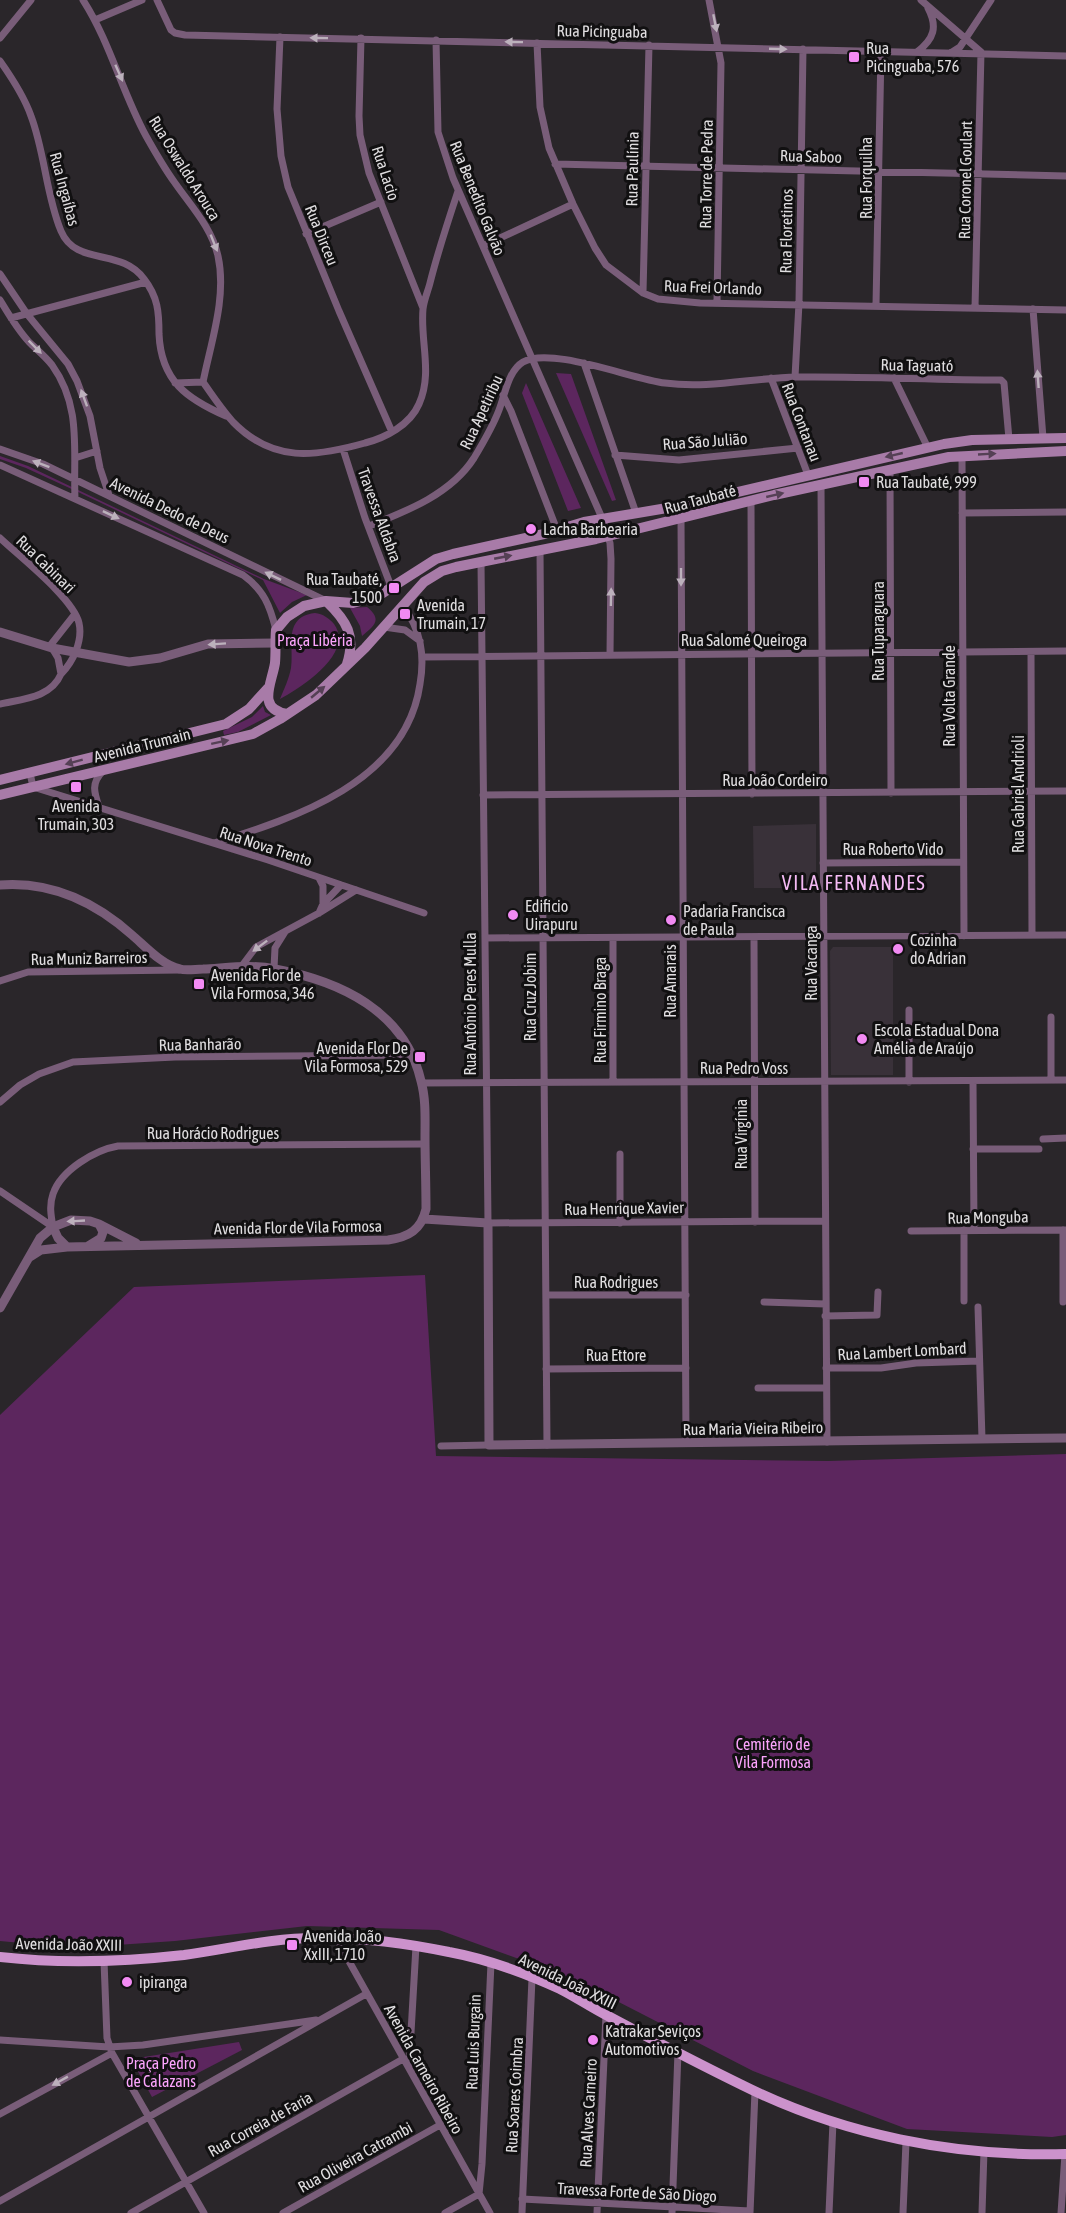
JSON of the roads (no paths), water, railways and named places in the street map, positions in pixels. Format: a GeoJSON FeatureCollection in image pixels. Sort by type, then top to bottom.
{"type":"FeatureCollection","features":[{"type":"Feature","properties":{"kind":"main road","name":"Rua Taubaté"},"geometry":{"type":"LineString","coordinates":[[326,601],[353,603],[378,596],[436,559],[602,518],[673,507],[928,448],[972,440],[1066,438]]}},
{"type":"Feature","properties":{"kind":"main road","name":"Rua Taubaté"},"geometry":{"type":"LineString","coordinates":[[346,667],[424,582],[456,567],[608,536],[890,469],[962,456],[1066,451]]}},
{"type":"Feature","properties":{"kind":"main road"},"geometry":{"type":"LineString","coordinates":[[378,596],[393,600],[403,606]]}},
{"type":"Feature","properties":{"kind":"main road"},"geometry":{"type":"LineString","coordinates":[[326,601],[346,623],[351,639],[346,667],[316,695],[287,714],[275,710],[268,700],[268,688],[275,663],[276,630],[286,617],[304,606],[326,601]]}},
{"type":"Feature","properties":{"kind":"main road","name":"Avenida Trumain"},"geometry":{"type":"LineString","coordinates":[[0,780],[226,724],[249,709],[268,688]]}},
{"type":"Feature","properties":{"kind":"main road","name":"Avenida Trumain"},"geometry":{"type":"LineString","coordinates":[[0,795],[240,738],[260,730],[287,714]]}},
{"type":"Feature","properties":{"kind":"main road","name":"Avenida João XXIII"},"geometry":{"type":"LineString","coordinates":[[0,1957],[26,1960],[104,1961],[186,1954],[264,1941],[336,1938],[416,1946],[450,1952],[491,1963],[562,1991],[755,2091],[833,2122],[906,2142],[1017,2154],[1065,2154]]}},
{"type":"Feature","properties":{"kind":"street"},"geometry":{"type":"LineString","coordinates":[[0,38],[31,0]]}},
{"type":"Feature","properties":{"kind":"street","name":"Rua Oswaldo Arouca"},"geometry":{"type":"LineString","coordinates":[[83,0],[95,20],[145,134],[173,181],[206,225],[218,254],[221,284],[219,299],[200,382]]}},
{"type":"Feature","properties":{"kind":"street"},"geometry":{"type":"LineString","coordinates":[[95,20],[142,0]]}},
{"type":"Feature","properties":{"kind":"street","name":"Rua Picinguaba"},"geometry":{"type":"LineString","coordinates":[[157,0],[175,33],[185,35],[949,54],[981,52],[1066,56]]}},
{"type":"Feature","properties":{"kind":"street","name":"Rua Torre de Pedra"},"geometry":{"type":"LineString","coordinates":[[709,0],[721,63],[717,303]]}},
{"type":"Feature","properties":{"kind":"street"},"geometry":{"type":"LineString","coordinates":[[949,54],[960,46],[991,0]]}},
{"type":"Feature","properties":{"kind":"street"},"geometry":{"type":"LineString","coordinates":[[923,2],[981,52]]}},
{"type":"Feature","properties":{"kind":"street"},"geometry":{"type":"LineString","coordinates":[[917,52],[925,46],[934,33],[934,23],[923,2]]}},
{"type":"Feature","properties":{"kind":"street","name":"Rua Dirceu"},"geometry":{"type":"LineString","coordinates":[[280,37],[277,109],[281,156],[288,187],[392,432]]}},
{"type":"Feature","properties":{"kind":"street","name":"Rua Lacio"},"geometry":{"type":"LineString","coordinates":[[361,39],[360,135],[369,173],[423,308]]}},
{"type":"Feature","properties":{"kind":"street","name":"Rua Benedito Galvão"},"geometry":{"type":"LineString","coordinates":[[436,40],[438,132],[442,149],[458,191],[608,536],[611,559],[610,655]]}},
{"type":"Feature","properties":{"kind":"street","name":"Rua Frei Orlando"},"geometry":{"type":"LineString","coordinates":[[537,43],[540,107],[555,164],[573,204],[606,265],[643,293],[658,299],[717,303],[1066,310]]}},
{"type":"Feature","properties":{"kind":"street","name":"Rua Paulínia"},"geometry":{"type":"LineString","coordinates":[[643,293],[649,45]]}},
{"type":"Feature","properties":{"kind":"street","name":"Rua Floretinos"},"geometry":{"type":"LineString","coordinates":[[795,377],[799,303],[802,49]]}},
{"type":"Feature","properties":{"kind":"street","name":"Rua Forquilha"},"geometry":{"type":"LineString","coordinates":[[876,305],[881,51]]}},
{"type":"Feature","properties":{"kind":"street","name":"Rua Coronel Goulart"},"geometry":{"type":"LineString","coordinates":[[975,308],[981,52]]}},
{"type":"Feature","properties":{"kind":"street","name":"Rua Ingaíbas"},"geometry":{"type":"LineString","coordinates":[[0,61],[20,92],[31,116],[54,209],[68,243],[86,254],[116,259],[134,268],[146,282],[158,305],[161,356],[167,372],[188,395],[202,405],[229,417]]}},
{"type":"Feature","properties":{"kind":"street","name":"Rua Saboo"},"geometry":{"type":"LineString","coordinates":[[555,164],[1066,176]]}},
{"type":"Feature","properties":{"kind":"street"},"geometry":{"type":"LineString","coordinates":[[176,383],[200,382],[209,390],[229,417],[257,439],[286,452],[318,454],[377,440],[392,432],[415,412],[422,396],[426,353],[423,308],[435,260],[458,191]]}},
{"type":"Feature","properties":{"kind":"street"},"geometry":{"type":"LineString","coordinates":[[306,234],[381,202]]}},
{"type":"Feature","properties":{"kind":"street"},"geometry":{"type":"LineString","coordinates":[[483,246],[573,204]]}},
{"type":"Feature","properties":{"kind":"street"},"geometry":{"type":"LineString","coordinates":[[0,274],[27,314],[68,364],[77,381],[90,416],[100,468],[110,495]]}},
{"type":"Feature","properties":{"kind":"street"},"geometry":{"type":"LineString","coordinates":[[11,318],[146,282]]}},
{"type":"Feature","properties":{"kind":"street"},"geometry":{"type":"LineString","coordinates":[[0,300],[28,341],[51,364],[71,405],[76,431],[75,498]]}},
{"type":"Feature","properties":{"kind":"street"},"geometry":{"type":"LineString","coordinates":[[1033,309],[1042,438]]}},
{"type":"Feature","properties":{"kind":"street"},"geometry":{"type":"LineString","coordinates":[[532,358],[556,358],[584,363],[633,377],[670,384],[771,378]]}},
{"type":"Feature","properties":{"kind":"street","name":"Rua Apetiribu"},"geometry":{"type":"LineString","coordinates":[[369,526],[421,503],[438,493],[461,473],[479,450],[500,409],[503,395],[519,366],[532,358]]}},
{"type":"Feature","properties":{"kind":"street"},"geometry":{"type":"LineString","coordinates":[[584,363],[636,513]]}},
{"type":"Feature","properties":{"kind":"street","name":"Rua Taguató"},"geometry":{"type":"LineString","coordinates":[[771,378],[1002,381],[1009,439]]}},
{"type":"Feature","properties":{"kind":"street","name":"Rua Contanau"},"geometry":{"type":"LineString","coordinates":[[771,378],[808,475]]}},
{"type":"Feature","properties":{"kind":"street"},"geometry":{"type":"LineString","coordinates":[[894,378],[928,448]]}},
{"type":"Feature","properties":{"kind":"street"},"geometry":{"type":"LineString","coordinates":[[188,395],[192,384],[200,382]]}},
{"type":"Feature","properties":{"kind":"street"},"geometry":{"type":"LineString","coordinates":[[202,405],[209,396],[209,390]]}},
{"type":"Feature","properties":{"kind":"street"},"geometry":{"type":"LineString","coordinates":[[503,395],[557,530]]}},
{"type":"Feature","properties":{"kind":"street","name":"Rua São Julião"},"geometry":{"type":"LineString","coordinates":[[615,455],[679,460],[798,448]]}},
{"type":"Feature","properties":{"kind":"street","name":"Avenida Dedo de Deus"},"geometry":{"type":"LineString","coordinates":[[0,449],[74,478],[326,601]]}},
{"type":"Feature","properties":{"kind":"street","name":"Travessa Aldabra"},"geometry":{"type":"LineString","coordinates":[[343,449],[392,589]]}},
{"type":"Feature","properties":{"kind":"street"},"geometry":{"type":"LineString","coordinates":[[75,459],[96,452]]}},
{"type":"Feature","properties":{"kind":"street","name":"Rua Volta Grande"},"geometry":{"type":"LineString","coordinates":[[962,456],[964,936]]}},
{"type":"Feature","properties":{"kind":"street","name":"Avenida Dedo de Deus"},"geometry":{"type":"LineString","coordinates":[[0,465],[243,575],[265,596],[276,630]]}},
{"type":"Feature","properties":{"kind":"street","name":"Rua Tuparaguara"},"geometry":{"type":"LineString","coordinates":[[890,469],[891,793]]}},
{"type":"Feature","properties":{"kind":"street","name":"Rua Vacanga"},"geometry":{"type":"LineString","coordinates":[[821,485],[827,1442]]}},
{"type":"Feature","properties":{"kind":"street"},"geometry":{"type":"LineString","coordinates":[[751,501],[752,794]]}},
{"type":"Feature","properties":{"kind":"street"},"geometry":{"type":"LineString","coordinates":[[962,513],[1066,512]]}},
{"type":"Feature","properties":{"kind":"street","name":"Rua Amarais"},"geometry":{"type":"LineString","coordinates":[[681,518],[687,1443]]}},
{"type":"Feature","properties":{"kind":"street","name":"Rua Cabinari"},"geometry":{"type":"LineString","coordinates":[[0,538],[58,592],[75,614],[79,627],[75,653],[53,687],[46,692],[0,704]]}},
{"type":"Feature","properties":{"kind":"street","name":"Rua Cruz Jobim"},"geometry":{"type":"LineString","coordinates":[[540,550],[547,1445]]}},
{"type":"Feature","properties":{"kind":"street","name":"Rua Antônio Peres Mulla"},"geometry":{"type":"LineString","coordinates":[[481,562],[489,1445]]}},
{"type":"Feature","properties":{"kind":"street"},"geometry":{"type":"LineString","coordinates":[[214,843],[282,821],[329,798],[369,772],[399,739],[407,725],[419,690],[423,669],[420,641],[413,619],[403,606]]}},
{"type":"Feature","properties":{"kind":"street"},"geometry":{"type":"LineString","coordinates":[[50,648],[75,614]]}},
{"type":"Feature","properties":{"kind":"street"},"geometry":{"type":"LineString","coordinates":[[384,627],[405,630],[420,641]]}},
{"type":"Feature","properties":{"kind":"street"},"geometry":{"type":"LineString","coordinates":[[0,632],[50,648],[129,662],[144,662],[208,644],[275,643]]}},
{"type":"Feature","properties":{"kind":"street"},"geometry":{"type":"LineString","coordinates":[[50,648],[58,658],[61,674]]}},
{"type":"Feature","properties":{"kind":"street","name":"Rua Salomé Queiroga"},"geometry":{"type":"LineString","coordinates":[[422,657],[1066,651]]}},
{"type":"Feature","properties":{"kind":"street","name":"Rua Gabriel Andrioli"},"geometry":{"type":"LineString","coordinates":[[1031,652],[1032,935]]}},
{"type":"Feature","properties":{"kind":"street"},"geometry":{"type":"LineString","coordinates":[[99,807],[93,784],[107,768]]}},
{"type":"Feature","properties":{"kind":"street"},"geometry":{"type":"LineString","coordinates":[[30,773],[33,787]]}},
{"type":"Feature","properties":{"kind":"street","name":"Rua Nova Trento"},"geometry":{"type":"LineString","coordinates":[[33,787],[214,843],[424,913]]}},
{"type":"Feature","properties":{"kind":"street","name":"Rua João Cordeiro"},"geometry":{"type":"LineString","coordinates":[[483,795],[1066,791]]}},
{"type":"Feature","properties":{"kind":"street","name":"Rua Roberto Vido"},"geometry":{"type":"LineString","coordinates":[[823,863],[963,862]]}},
{"type":"Feature","properties":{"kind":"street"},"geometry":{"type":"LineString","coordinates":[[319,878],[323,886],[323,904]]}},
{"type":"Feature","properties":{"kind":"street"},"geometry":{"type":"LineString","coordinates":[[0,885],[36,886],[84,900],[110,917],[160,958],[180,970],[274,968],[318,980],[360,999],[380,1012],[411,1055],[422,1083],[426,1209],[424,1219]]}},
{"type":"Feature","properties":{"kind":"street"},"geometry":{"type":"LineString","coordinates":[[319,914],[323,904],[340,885]]}},
{"type":"Feature","properties":{"kind":"street"},"geometry":{"type":"LineString","coordinates":[[241,967],[256,947],[319,914],[356,890]]}},
{"type":"Feature","properties":{"kind":"street"},"geometry":{"type":"LineString","coordinates":[[274,968],[276,948],[285,932]]}},
{"type":"Feature","properties":{"kind":"street"},"geometry":{"type":"LineString","coordinates":[[485,938],[1066,935]]}},
{"type":"Feature","properties":{"kind":"street","name":"Rua Virgínia"},"geometry":{"type":"LineString","coordinates":[[754,938],[755,1222]]}},
{"type":"Feature","properties":{"kind":"street","name":"Rua Firmino Braga"},"geometry":{"type":"LineString","coordinates":[[613,939],[613,1082]]}},
{"type":"Feature","properties":{"kind":"street","name":"Rua Muniz Barreiros"},"geometry":{"type":"LineString","coordinates":[[0,981],[27,972],[180,970]]}},
{"type":"Feature","properties":{"kind":"street"},"geometry":{"type":"LineString","coordinates":[[909,1010],[909,1082]]}},
{"type":"Feature","properties":{"kind":"street"},"geometry":{"type":"LineString","coordinates":[[1051,1017],[1051,1080]]}},
{"type":"Feature","properties":{"kind":"street","name":"Rua Banharão"},"geometry":{"type":"LineString","coordinates":[[0,1102],[20,1085],[39,1074],[73,1062],[175,1057],[411,1055]]}},
{"type":"Feature","properties":{"kind":"street","name":"Rua Pedro Voss"},"geometry":{"type":"LineString","coordinates":[[422,1083],[1066,1080]]}},
{"type":"Feature","properties":{"kind":"street"},"geometry":{"type":"LineString","coordinates":[[973,1081],[974,1230]]}},
{"type":"Feature","properties":{"kind":"street"},"geometry":{"type":"LineString","coordinates":[[1043,1139],[1066,1138]]}},
{"type":"Feature","properties":{"kind":"street","name":"Rua Horácio Rodrigues"},"geometry":{"type":"LineString","coordinates":[[53,1227],[52,1195],[58,1184],[78,1164],[93,1153],[104,1149],[118,1146],[425,1144]]}},
{"type":"Feature","properties":{"kind":"street"},"geometry":{"type":"LineString","coordinates":[[973,1149],[1039,1149]]}},
{"type":"Feature","properties":{"kind":"street"},"geometry":{"type":"LineString","coordinates":[[620,1154],[620,1223]]}},
{"type":"Feature","properties":{"kind":"street"},"geometry":{"type":"LineString","coordinates":[[0,1191],[53,1227],[61,1242],[67,1247]]}},
{"type":"Feature","properties":{"kind":"street","name":"Rua Henrique Xavier"},"geometry":{"type":"LineString","coordinates":[[424,1219],[545,1224],[825,1221]]}},
{"type":"Feature","properties":{"kind":"street","name":"Avenida Flor de Vila Formosa"},"geometry":{"type":"LineString","coordinates":[[30,1257],[41,1250],[67,1247],[388,1240],[410,1235],[417,1230],[424,1219]]}},
{"type":"Feature","properties":{"kind":"street","name":"Avenida Flor de Vila Formosa"},"geometry":{"type":"LineString","coordinates":[[53,1227],[71,1220],[82,1220],[99,1224],[141,1246]]}},
{"type":"Feature","properties":{"kind":"street"},"geometry":{"type":"LineString","coordinates":[[85,1247],[101,1238],[103,1232],[99,1224]]}},
{"type":"Feature","properties":{"kind":"street"},"geometry":{"type":"LineString","coordinates":[[0,1308],[40,1238],[53,1227]]}},
{"type":"Feature","properties":{"kind":"street"},"geometry":{"type":"LineString","coordinates":[[964,1230],[964,1301]]}},
{"type":"Feature","properties":{"kind":"street"},"geometry":{"type":"LineString","coordinates":[[1064,1302],[1065,1230]]}},
{"type":"Feature","properties":{"kind":"street","name":"Rua Monguba"},"geometry":{"type":"LineString","coordinates":[[911,1231],[1065,1230]]}},
{"type":"Feature","properties":{"kind":"street"},"geometry":{"type":"LineString","coordinates":[[825,1316],[877,1315],[878,1292]]}},
{"type":"Feature","properties":{"kind":"street","name":"Rua Rodrigues"},"geometry":{"type":"LineString","coordinates":[[546,1295],[686,1295]]}},
{"type":"Feature","properties":{"kind":"street"},"geometry":{"type":"LineString","coordinates":[[764,1302],[825,1304]]}},
{"type":"Feature","properties":{"kind":"street"},"geometry":{"type":"LineString","coordinates":[[978,1308],[982,1439]]}},
{"type":"Feature","properties":{"kind":"street","name":"Rua Lambert Lombard"},"geometry":{"type":"LineString","coordinates":[[826,1368],[881,1368],[916,1363],[979,1361]]}},
{"type":"Feature","properties":{"kind":"street","name":"Rua Ettore"},"geometry":{"type":"LineString","coordinates":[[546,1369],[686,1368]]}},
{"type":"Feature","properties":{"kind":"street"},"geometry":{"type":"LineString","coordinates":[[758,1388],[826,1388]]}},
{"type":"Feature","properties":{"kind":"street","name":"Rua Maria Vieira Ribeiro"},"geometry":{"type":"LineString","coordinates":[[441,1446],[1066,1438]]}},
{"type":"Feature","properties":{"kind":"street","name":"Avenida Carneiro Ribeiro"},"geometry":{"type":"LineString","coordinates":[[336,1938],[490,2213]]}},
{"type":"Feature","properties":{"kind":"street"},"geometry":{"type":"LineString","coordinates":[[409,2070],[416,1946]]}},
{"type":"Feature","properties":{"kind":"street"},"geometry":{"type":"LineString","coordinates":[[104,1961],[107,2038],[111,2050],[204,2213]]}},
{"type":"Feature","properties":{"kind":"street","name":"Rua Luis Burgain"},"geometry":{"type":"LineString","coordinates":[[479,2194],[491,1963]]}},
{"type":"Feature","properties":{"kind":"street","name":"Rua Soares Coimbra"},"geometry":{"type":"LineString","coordinates":[[522,2213],[532,1978]]}},
{"type":"Feature","properties":{"kind":"street"},"geometry":{"type":"LineString","coordinates":[[0,2201],[366,1994]]}},
{"type":"Feature","properties":{"kind":"street","name":"Rua Alves Carneiro"},"geometry":{"type":"LineString","coordinates":[[597,2213],[606,2015]]}},
{"type":"Feature","properties":{"kind":"street"},"geometry":{"type":"LineString","coordinates":[[0,2040],[111,2050],[321,2019]]}},
{"type":"Feature","properties":{"kind":"street"},"geometry":{"type":"LineString","coordinates":[[0,2114],[111,2050]]}},
{"type":"Feature","properties":{"kind":"street"},"geometry":{"type":"LineString","coordinates":[[672,2210],[678,2052]]}},
{"type":"Feature","properties":{"kind":"street","name":"Rua Correia de Faria"},"geometry":{"type":"LineString","coordinates":[[131,2213],[403,2059]]}},
{"type":"Feature","properties":{"kind":"street"},"geometry":{"type":"LineString","coordinates":[[750,2212],[755,2091]]}},
{"type":"Feature","properties":{"kind":"street"},"geometry":{"type":"LineString","coordinates":[[829,2213],[833,2122]]}},
{"type":"Feature","properties":{"kind":"street","name":"Rua Oliveira Catrambi"},"geometry":{"type":"LineString","coordinates":[[283,2213],[440,2125]]}},
{"type":"Feature","properties":{"kind":"street"},"geometry":{"type":"LineString","coordinates":[[903,2213],[906,2142]]}},
{"type":"Feature","properties":{"kind":"street"},"geometry":{"type":"LineString","coordinates":[[982,2213],[984,2151]]}},
{"type":"Feature","properties":{"kind":"street"},"geometry":{"type":"LineString","coordinates":[[1061,2213],[1065,2154]]}},
{"type":"Feature","properties":{"kind":"street"},"geometry":{"type":"LineString","coordinates":[[445,2213],[479,2194]]}},
{"type":"Feature","properties":{"kind":"street","name":"Travessa Forte de São Diogo"},"geometry":{"type":"LineString","coordinates":[[522,2199],[672,2210],[750,2212]]}},
{"type":"Feature","properties":{"kind":"place","name":"Rua Picinguaba, 576"},"geometry":{"type":"Point","coordinates":[854,57]}},
{"type":"Feature","properties":{"kind":"place","name":"Rua Taubaté, 999"},"geometry":{"type":"Point","coordinates":[864,482]}},
{"type":"Feature","properties":{"kind":"place","name":"Lacha Barbearia"},"geometry":{"type":"Point","coordinates":[531,529]}},
{"type":"Feature","properties":{"kind":"place","name":"Rua Taubaté, 1500"},"geometry":{"type":"Point","coordinates":[394,588]}},
{"type":"Feature","properties":{"kind":"place","name":"Avenida Trumain, 17"},"geometry":{"type":"Point","coordinates":[405,614]}},
{"type":"Feature","properties":{"kind":"place","name":"Avenida Trumain, 303"},"geometry":{"type":"Point","coordinates":[76,787]}},
{"type":"Feature","properties":{"kind":"place","name":"Edificio Uirapuru"},"geometry":{"type":"Point","coordinates":[513,915]}},
{"type":"Feature","properties":{"kind":"place","name":"Padaria Francisca de Paula"},"geometry":{"type":"Point","coordinates":[671,920]}},
{"type":"Feature","properties":{"kind":"place","name":"Cozinha do Adrian"},"geometry":{"type":"Point","coordinates":[898,949]}},
{"type":"Feature","properties":{"kind":"place","name":"Avenida Flor de Vila Formosa, 346"},"geometry":{"type":"Point","coordinates":[199,984]}},
{"type":"Feature","properties":{"kind":"place","name":"Escola Estadual Dona Amélia de Araújo"},"geometry":{"type":"Point","coordinates":[862,1039]}},
{"type":"Feature","properties":{"kind":"place","name":"Avenida Flor De Vila Formosa, 529"},"geometry":{"type":"Point","coordinates":[420,1057]}},
{"type":"Feature","properties":{"kind":"place","name":"Avenida João XxIII, 1710"},"geometry":{"type":"Point","coordinates":[292,1945]}},
{"type":"Feature","properties":{"kind":"place","name":"ipiranga"},"geometry":{"type":"Point","coordinates":[127,1982]}},
{"type":"Feature","properties":{"kind":"place","name":"Katrakar Seviços Automotivos"},"geometry":{"type":"Point","coordinates":[593,2040]}},
{"type":"Feature","properties":{"kind":"district","name":"VILA FERNANDES"},"geometry":{"type":"Point","coordinates":[854,882]}},
{"type":"Feature","properties":{"kind":"park label","name":"Praça Libéria"},"geometry":{"type":"Point","coordinates":[315,640]}},
{"type":"Feature","properties":{"kind":"park label","name":"Cemitério de Vila Formosa"},"geometry":{"type":"Point","coordinates":[773,1753]}},
{"type":"Feature","properties":{"kind":"park label","name":"Praça Pedro de Calazans"},"geometry":{"type":"Point","coordinates":[161,2072]}}]}
